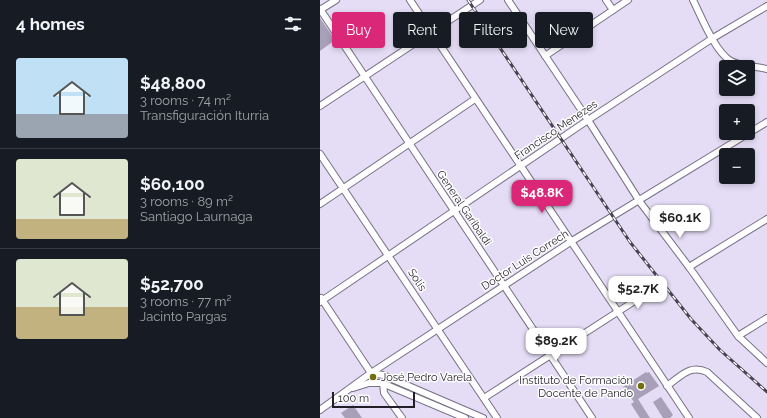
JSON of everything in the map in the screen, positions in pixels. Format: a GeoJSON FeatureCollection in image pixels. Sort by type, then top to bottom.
{"type":"FeatureCollection","features":[{"type":"Feature","properties":{"kind":"street"},"geometry":{"type":"LineString","coordinates":[[320,10],[336,0]]}},
{"type":"Feature","properties":{"kind":"street"},"geometry":{"type":"LineString","coordinates":[[410,0],[418,12]]}},
{"type":"Feature","properties":{"kind":"street"},"geometry":{"type":"LineString","coordinates":[[451,19],[480,0]]}},
{"type":"Feature","properties":{"kind":"street"},"geometry":{"type":"LineString","coordinates":[[508,0],[588,120],[638,200],[689,267],[738,336],[767,362]]}},
{"type":"Feature","properties":{"kind":"street"},"geometry":{"type":"LineString","coordinates":[[606,0],[614,10]]}},
{"type":"Feature","properties":{"kind":"street"},"geometry":{"type":"LineString","coordinates":[[545,56],[628,0]]}},
{"type":"Feature","properties":{"kind":"street"},"geometry":{"type":"LineString","coordinates":[[693,0],[712,38],[730,61],[744,66],[767,69]]}},
{"type":"Feature","properties":{"kind":"street","name":"Francisco Menezes"},"geometry":{"type":"LineString","coordinates":[[321,300],[712,38],[767,6]]}},
{"type":"Feature","properties":{"kind":"street","name":"General Garibaldi"},"geometry":{"type":"LineString","coordinates":[[320,10],[592,418]]}},
{"type":"Feature","properties":{"kind":"street"},"geometry":{"type":"LineString","coordinates":[[320,106],[407,48]]}},
{"type":"Feature","properties":{"kind":"street"},"geometry":{"type":"LineString","coordinates":[[442,48],[572,241],[688,418]]}},
{"type":"Feature","properties":{"kind":"street"},"geometry":{"type":"LineString","coordinates":[[320,204],[476,99]]}},
{"type":"Feature","properties":{"kind":"street","name":"Doctor Luis Correch"},"geometry":{"type":"LineString","coordinates":[[320,410],[371,373],[572,241],[767,122]]}},
{"type":"Feature","properties":{"kind":"street","name":"Solís"},"geometry":{"type":"LineString","coordinates":[[320,154],[497,418]]}},
{"type":"Feature","properties":{"kind":"street"},"geometry":{"type":"LineString","coordinates":[[689,267],[767,219]]}},
{"type":"Feature","properties":{"kind":"street"},"geometry":{"type":"LineString","coordinates":[[484,398],[647,293]]}},
{"type":"Feature","properties":{"kind":"street"},"geometry":{"type":"LineString","coordinates":[[321,300],[371,373],[369,383]]}},
{"type":"Feature","properties":{"kind":"street"},"geometry":{"type":"LineString","coordinates":[[738,336],[767,318]]}},
{"type":"Feature","properties":{"kind":"street"},"geometry":{"type":"LineString","coordinates":[[667,386],[690,370],[699,368],[708,372],[757,418]]}},
{"type":"Feature","properties":{"kind":"street"},"geometry":{"type":"LineString","coordinates":[[371,373],[383,375],[483,418]]}},
{"type":"Feature","properties":{"kind":"street"},"geometry":{"type":"LineString","coordinates":[[383,375],[382,383],[384,393],[402,418]]}},
{"type":"Feature","properties":{"kind":"street"},"geometry":{"type":"LineString","coordinates":[[351,388],[369,383],[382,383],[466,418]]}},
{"type":"Feature","properties":{"kind":"building"},"geometry":{"type":"Polygon","coordinates":[[[320,18],[332,36],[332,42],[320,51],[320,18]]]}},
{"type":"Feature","properties":{"kind":"building","name":"Instituto de Formación Docente de Pando"},"geometry":{"type":"Polygon","coordinates":[[[646,372],[649,372],[659,386],[638,399],[650,418],[640,418],[631,404],[634,402],[623,387],[646,372]]]}},
{"type":"Feature","properties":{"kind":"building"},"geometry":{"type":"Polygon","coordinates":[[[661,397],[673,415],[670,418],[663,418],[653,402],[661,397]]]}},
{"type":"Feature","properties":{"kind":"building"},"geometry":{"type":"Polygon","coordinates":[[[353,405],[362,418],[345,418],[341,413],[353,405]]]}},
{"type":"Feature","properties":{"kind":"railway"},"geometry":{"type":"LineString","coordinates":[[468,0],[630,242],[691,319],[720,350],[767,392]]}},
{"type":"Feature","properties":{"kind":"place","name":"José Pedro Varela"},"geometry":{"type":"Point","coordinates":[373,377]}},
{"type":"Feature","properties":{"kind":"place","name":"Instituto de Formación Docente de Pando"},"geometry":{"type":"Point","coordinates":[641,386]}}]}
